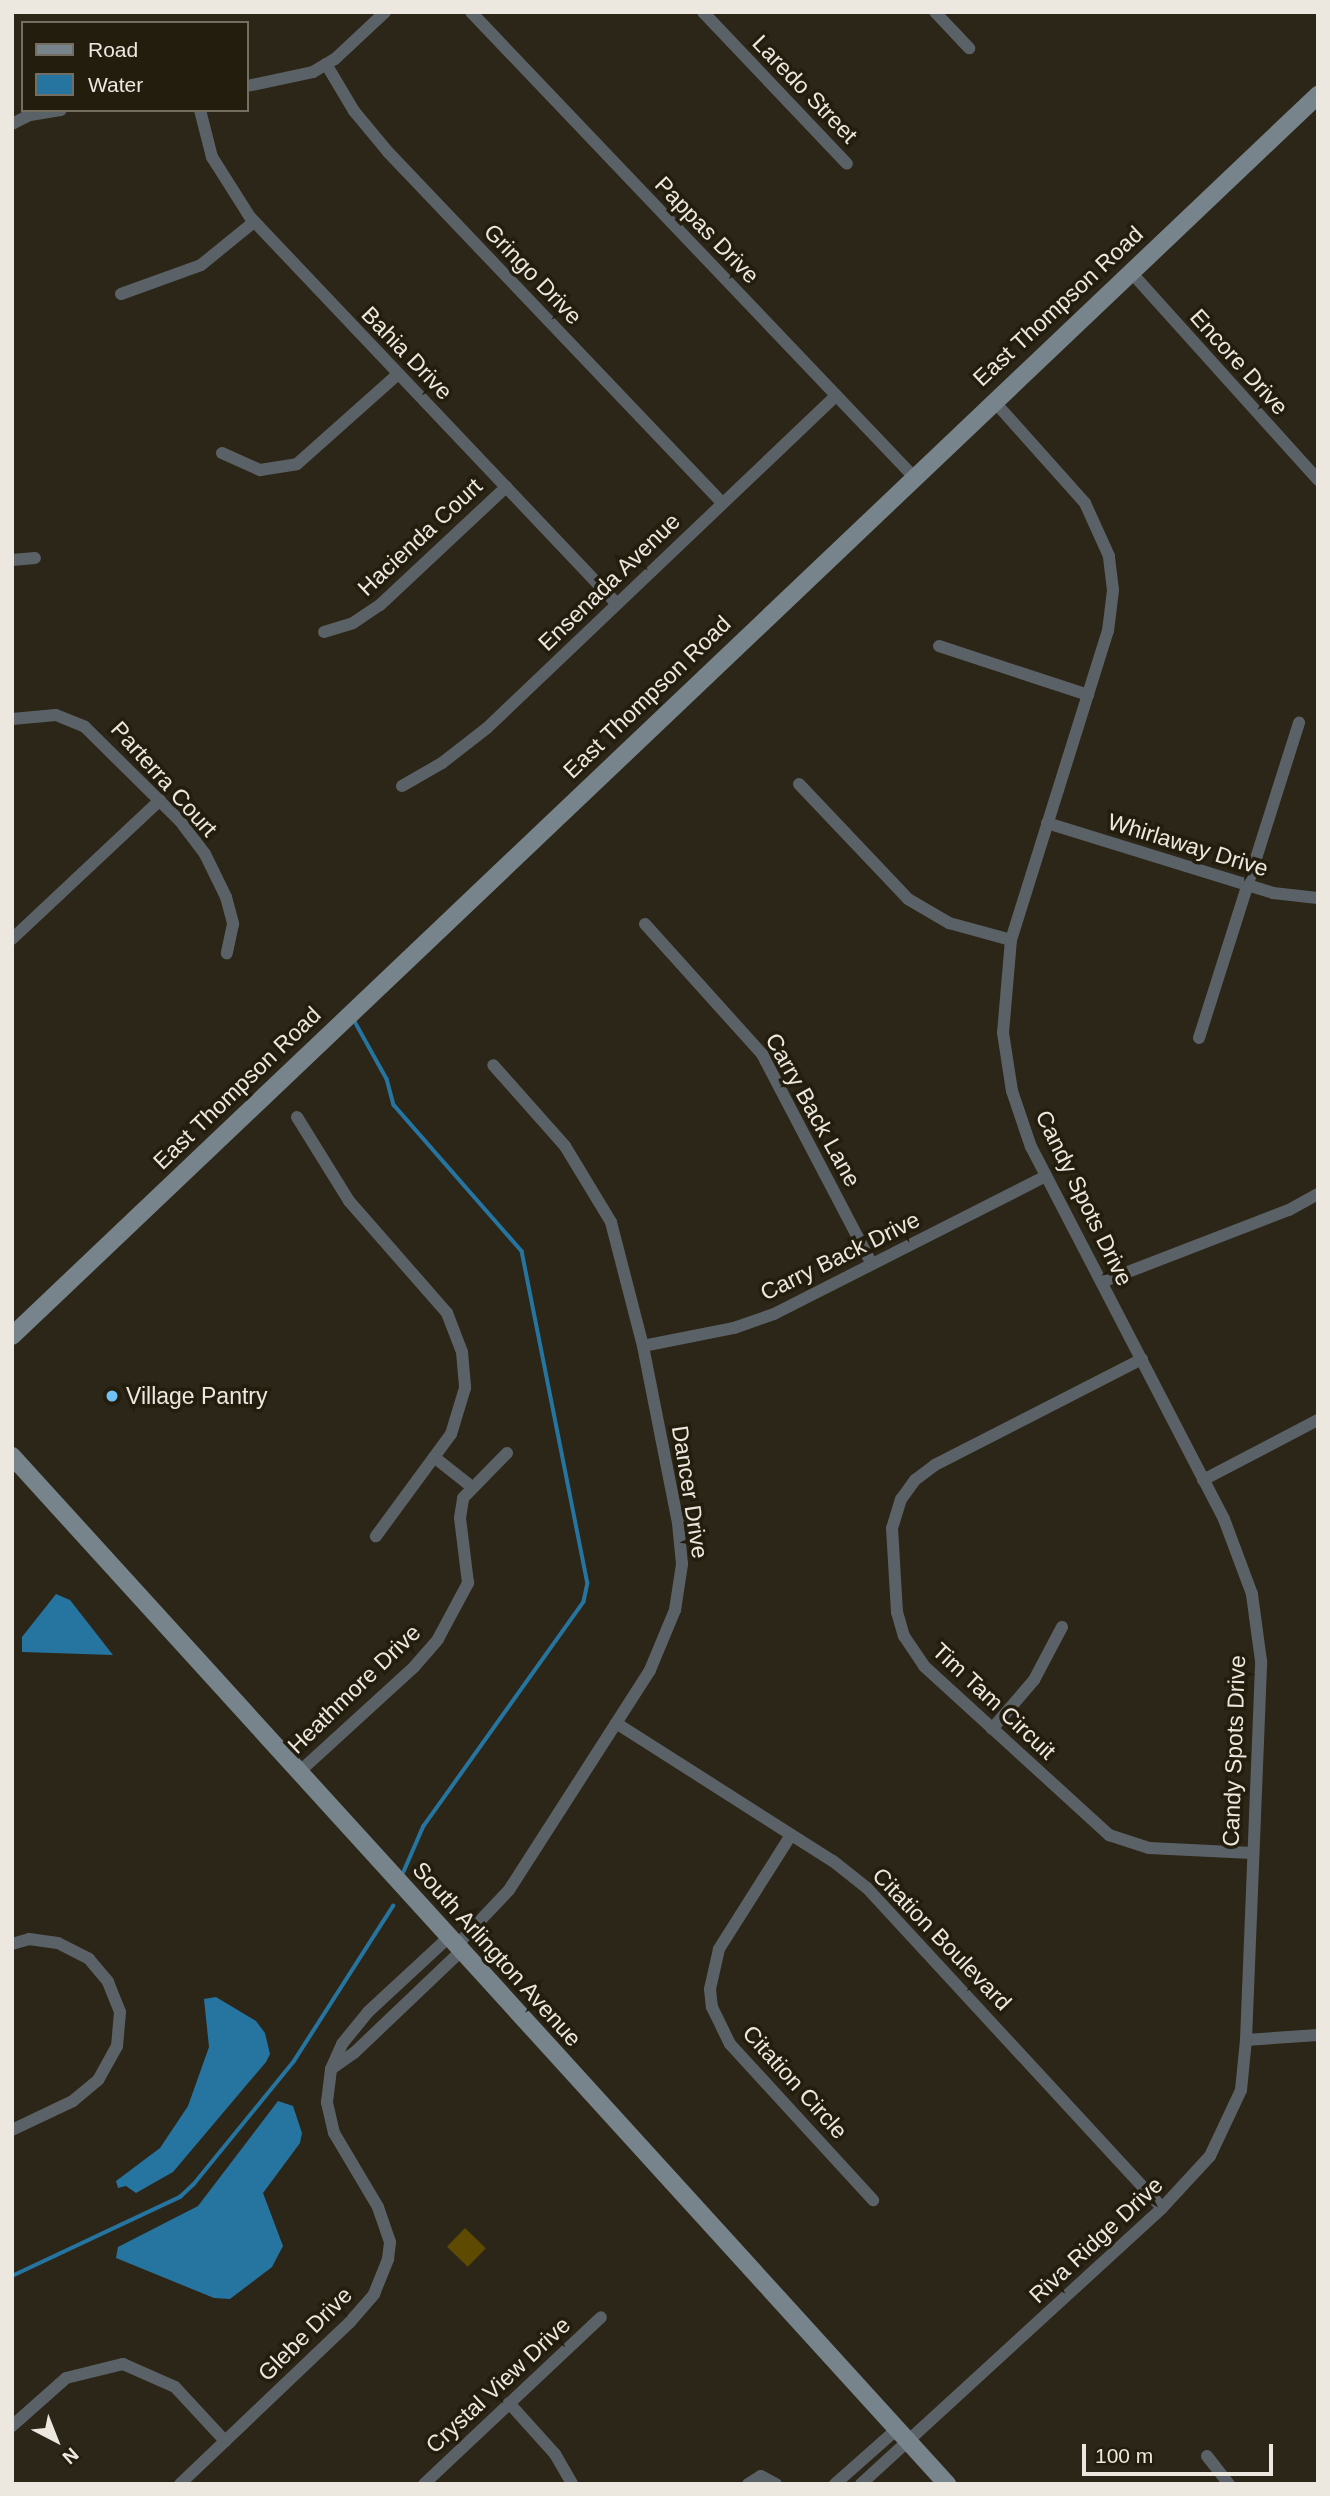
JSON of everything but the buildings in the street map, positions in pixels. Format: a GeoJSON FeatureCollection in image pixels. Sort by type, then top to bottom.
{"type":"FeatureCollection","features":[{"type":"Feature","properties":{"kind":"main road","name":"East Thompson Road"},"geometry":{"type":"LineString","coordinates":[[12,1336],[993,400],[1318,95]]}},
{"type":"Feature","properties":{"kind":"main road","name":"South Arlington Avenue"},"geometry":{"type":"LineString","coordinates":[[12,1456],[947,2484]]}},
{"type":"Feature","properties":{"kind":"street"},"geometry":{"type":"LineString","coordinates":[[248,86],[293,79],[326,64],[385,12]]}},
{"type":"Feature","properties":{"kind":"street","name":"Pappas Drive"},"geometry":{"type":"LineString","coordinates":[[471,12],[914,477]]}},
{"type":"Feature","properties":{"kind":"street","name":"Laredo Street"},"geometry":{"type":"LineString","coordinates":[[703,12],[847,164]]}},
{"type":"Feature","properties":{"kind":"street"},"geometry":{"type":"LineString","coordinates":[[935,12],[969,47]]}},
{"type":"Feature","properties":{"kind":"street","name":"Gringo Drive"},"geometry":{"type":"LineString","coordinates":[[326,64],[376,139],[722,503]]}},
{"type":"Feature","properties":{"kind":"street"},"geometry":{"type":"LineString","coordinates":[[12,124],[30,115],[49,112]]}},
{"type":"Feature","properties":{"kind":"street","name":"Bahia Drive"},"geometry":{"type":"LineString","coordinates":[[201,112],[212,157],[254,222],[617,604]]}},
{"type":"Feature","properties":{"kind":"street"},"geometry":{"type":"LineString","coordinates":[[121,294],[201,264],[254,222]]}},
{"type":"Feature","properties":{"kind":"street","name":"Encore Drive"},"geometry":{"type":"LineString","coordinates":[[1129,271],[1318,480]]}},
{"type":"Feature","properties":{"kind":"street"},"geometry":{"type":"LineString","coordinates":[[222,453],[260,470],[296,464],[398,374]]}},
{"type":"Feature","properties":{"kind":"street","name":"Ensenada Avenue"},"geometry":{"type":"LineString","coordinates":[[402,786],[471,742],[836,396]]}},
{"type":"Feature","properties":{"kind":"street","name":"Candy Spots Drive"},"geometry":{"type":"LineString","coordinates":[[993,400],[1085,503],[1106,545],[1112,578],[1111,613],[1011,940],[1003,1010],[1006,1062],[1021,1119],[1046,1175],[1237,1548],[1256,1619],[1261,1661],[1245,2040]]}},
{"type":"Feature","properties":{"kind":"street","name":"Hacienda Court"},"geometry":{"type":"LineString","coordinates":[[324,632],[353,622],[380,606],[506,487]]}},
{"type":"Feature","properties":{"kind":"street"},"geometry":{"type":"LineString","coordinates":[[12,560],[36,558]]}},
{"type":"Feature","properties":{"kind":"street"},"geometry":{"type":"LineString","coordinates":[[939,646],[1088,695]]}},
{"type":"Feature","properties":{"kind":"street","name":"Parterra Court"},"geometry":{"type":"LineString","coordinates":[[12,719],[32,715],[56,715],[90,730],[160,800],[195,839],[224,891],[233,925],[227,953]]}},
{"type":"Feature","properties":{"kind":"street"},"geometry":{"type":"LineString","coordinates":[[1199,1038],[1298,722]]}},
{"type":"Feature","properties":{"kind":"street"},"geometry":{"type":"LineString","coordinates":[[799,784],[908,899],[948,923],[1011,940]]}},
{"type":"Feature","properties":{"kind":"street"},"geometry":{"type":"LineString","coordinates":[[12,939],[160,800]]}},
{"type":"Feature","properties":{"kind":"street","name":"Whirlaway Drive"},"geometry":{"type":"LineString","coordinates":[[1047,824],[1247,885],[1318,898]]}},
{"type":"Feature","properties":{"kind":"street","name":"Carry Back Lane"},"geometry":{"type":"LineString","coordinates":[[645,924],[762,1054],[873,1264]]}},
{"type":"Feature","properties":{"kind":"street","name":"Dancer Drive"},"geometry":{"type":"LineString","coordinates":[[455,1945],[509,1890],[615,1723],[664,1644],[681,1582],[678,1523],[621,1250],[598,1195],[565,1146],[493,1065]]}},
{"type":"Feature","properties":{"kind":"street"},"geometry":{"type":"LineString","coordinates":[[298,1116],[349,1201],[437,1298],[458,1334],[464,1364],[462,1406],[451,1434],[376,1535]]}},
{"type":"Feature","properties":{"kind":"street","name":"Carry Back Drive"},"geometry":{"type":"LineString","coordinates":[[643,1346],[734,1328],[774,1314],[1046,1175]]}},
{"type":"Feature","properties":{"kind":"street"},"geometry":{"type":"LineString","coordinates":[[1102,1282],[1289,1210],[1318,1194]]}},
{"type":"Feature","properties":{"kind":"street","name":"Tim Tam Circuit"},"geometry":{"type":"LineString","coordinates":[[1142,1359],[935,1465],[901,1499],[892,1541],[897,1612],[904,1636],[924,1666],[1108,1835],[1149,1848],[1252,1853]]}},
{"type":"Feature","properties":{"kind":"street"},"geometry":{"type":"LineString","coordinates":[[1203,1479],[1318,1420]]}},
{"type":"Feature","properties":{"kind":"street","name":"Heathmore Drive"},"geometry":{"type":"LineString","coordinates":[[298,1773],[414,1667],[461,1602],[469,1568],[460,1518],[463,1498],[507,1453]]}},
{"type":"Feature","properties":{"kind":"street"},"geometry":{"type":"LineString","coordinates":[[434,1457],[472,1487]]}},
{"type":"Feature","properties":{"kind":"street"},"geometry":{"type":"LineString","coordinates":[[992,1729],[1034,1679],[1062,1627]]}},
{"type":"Feature","properties":{"kind":"street","name":"Citation Boulevard"},"geometry":{"type":"LineString","coordinates":[[615,1723],[848,1872],[889,1909],[1163,2208]]}},
{"type":"Feature","properties":{"kind":"street","name":"Citation Circle"},"geometry":{"type":"LineString","coordinates":[[791,1835],[719,1949],[710,1989],[712,2007],[730,2044],[873,2200]]}},
{"type":"Feature","properties":{"kind":"street"},"geometry":{"type":"LineString","coordinates":[[12,1944],[29,1940],[58,1943],[89,1959],[108,1982],[120,2012],[117,2046],[98,2080],[73,2101],[12,2130]]}},
{"type":"Feature","properties":{"kind":"street"},"geometry":{"type":"LineString","coordinates":[[331,2069],[354,2053],[455,1945]]}},
{"type":"Feature","properties":{"kind":"street","name":"Glebe Drive"},"geometry":{"type":"LineString","coordinates":[[180,2484],[363,2309],[388,2259],[386,2224],[334,2133],[327,2102],[331,2069],[351,2031],[455,1945]]}},
{"type":"Feature","properties":{"kind":"street"},"geometry":{"type":"LineString","coordinates":[[1245,2040],[1318,2035]]}},
{"type":"Feature","properties":{"kind":"street","name":"Riva Ridge Drive"},"geometry":{"type":"LineString","coordinates":[[835,2484],[903,2436],[1163,2208],[1210,2156],[1226,2130],[1241,2090],[1245,2040]]}},
{"type":"Feature","properties":{"kind":"street","name":"Crystal View Drive"},"geometry":{"type":"LineString","coordinates":[[424,2484],[601,2317]]}},
{"type":"Feature","properties":{"kind":"street"},"geometry":{"type":"LineString","coordinates":[[12,2426],[66,2378],[123,2364],[141,2368],[175,2387],[225,2441]]}},
{"type":"Feature","properties":{"kind":"street"},"geometry":{"type":"LineString","coordinates":[[509,2403],[555,2454],[572,2484]]}},
{"type":"Feature","properties":{"kind":"street","name":"Riva Ridge Drive"},"geometry":{"type":"LineString","coordinates":[[861,2484],[903,2436]]}},
{"type":"Feature","properties":{"kind":"street"},"geometry":{"type":"LineString","coordinates":[[1207,2456],[1229,2484]]}},
{"type":"Feature","properties":{"kind":"street"},"geometry":{"type":"LineString","coordinates":[[748,2484],[761,2476],[776,2484]]}},
{"type":"Feature","properties":{"kind":"shaded area"},"geometry":{"type":"Polygon","coordinates":[[[465,2228],[486,2248],[468,2267],[447,2247],[465,2228]]]}},
{"type":"Feature","properties":{"kind":"water"},"geometry":{"type":"Polygon","coordinates":[[[56,1594],[70,1600],[113,1655],[22,1652],[22,1637],[56,1594]]]}},
{"type":"Feature","properties":{"kind":"water"},"geometry":{"type":"Polygon","coordinates":[[[216,1997],[256,2021],[265,2033],[270,2054],[266,2062],[173,2172],[136,2193],[126,2186],[118,2188],[116,2181],[160,2148],[188,2106],[209,2047],[204,1999],[216,1997]]]}},
{"type":"Feature","properties":{"kind":"water"},"geometry":{"type":"Polygon","coordinates":[[[278,2101],[293,2106],[302,2133],[300,2143],[263,2193],[283,2246],[272,2267],[230,2299],[214,2298],[116,2258],[118,2247],[198,2206],[278,2101]]]}},
{"type":"Feature","properties":{"kind":"waterway"},"geometry":{"type":"LineString","coordinates":[[353,1018],[387,1079],[394,1105],[522,1251],[588,1583],[584,1602],[424,1826],[404,1872]]}},
{"type":"Feature","properties":{"kind":"waterway"},"geometry":{"type":"LineString","coordinates":[[12,2276],[180,2197],[193,2185],[294,2061],[393,1906]]}},
{"type":"Feature","properties":{"kind":"place","name":"Village Pantry"},"geometry":{"type":"Point","coordinates":[112,1396]}}]}
